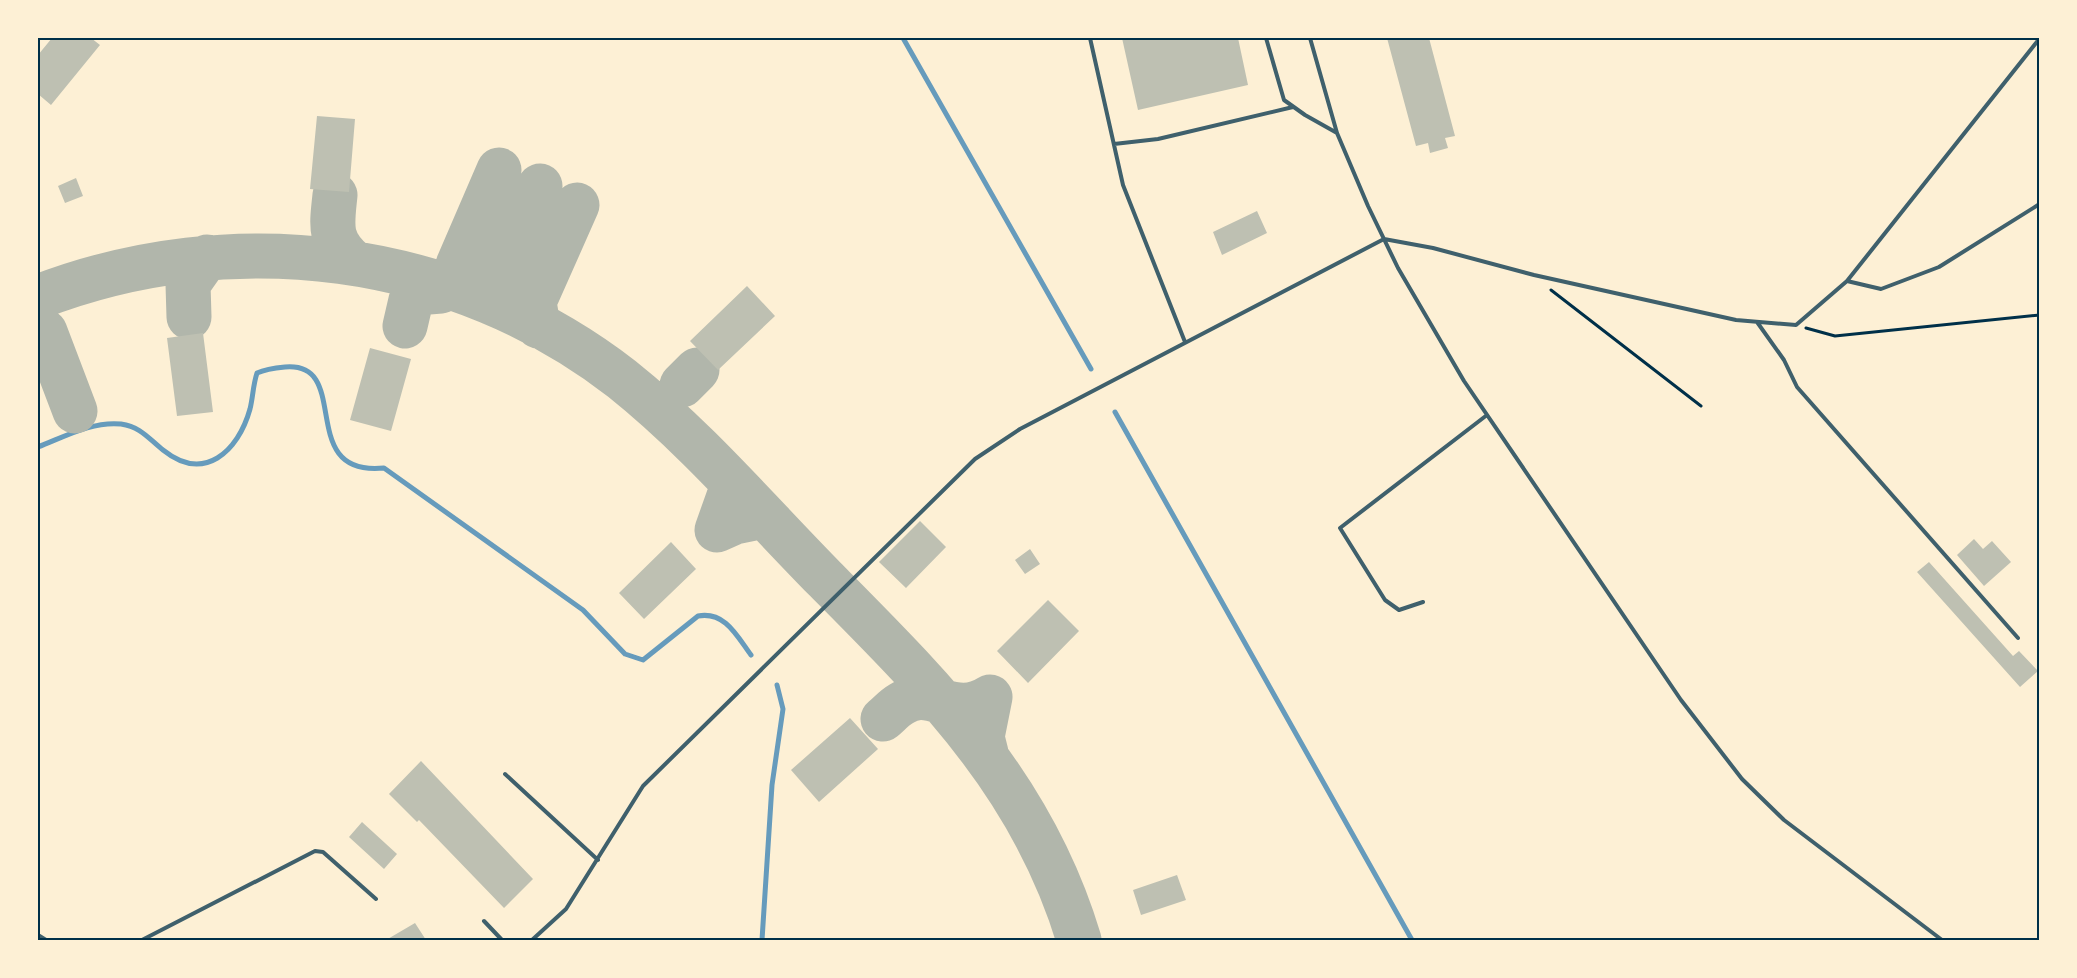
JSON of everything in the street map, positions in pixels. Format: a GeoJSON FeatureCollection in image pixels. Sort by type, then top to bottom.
{"type":"FeatureCollection","features":[{"type":"Feature","properties":{"kind":"lane"},"geometry":{"type":"LineString","coordinates":[[1090,38],[1123,185],[1185,342]]}},
{"type":"Feature","properties":{"kind":"lane"},"geometry":{"type":"LineString","coordinates":[[1266,38],[1284,100],[1337,133]]}},
{"type":"Feature","properties":{"kind":"lane"},"geometry":{"type":"LineString","coordinates":[[1310,38],[1337,133],[1384,239],[1464,381],[1681,700],[1742,779],[1784,820],[1942,940]]}},
{"type":"Feature","properties":{"kind":"lane"},"geometry":{"type":"LineString","coordinates":[[532,940],[566,909],[643,786],[975,459],[1020,429],[1384,239],[1433,248],[1534,275],[1736,320],[1796,325],[1847,281],[2040,38]]}},
{"type":"Feature","properties":{"kind":"lane"},"geometry":{"type":"LineString","coordinates":[[1114,144],[1158,139],[1293,107]]}},
{"type":"Feature","properties":{"kind":"lane"},"geometry":{"type":"LineString","coordinates":[[1847,281],[1881,289],[1939,267],[2038,205]]}},
{"type":"Feature","properties":{"kind":"lane"},"geometry":{"type":"LineString","coordinates":[[1756,322],[1784,360],[1797,387],[2018,638]]}},
{"type":"Feature","properties":{"kind":"lane"},"geometry":{"type":"LineString","coordinates":[[1423,602],[1399,610],[1385,600],[1340,528],[1486,415]]}},
{"type":"Feature","properties":{"kind":"lane"},"geometry":{"type":"LineString","coordinates":[[505,774],[598,860]]}},
{"type":"Feature","properties":{"kind":"lane"},"geometry":{"type":"LineString","coordinates":[[142,940],[315,851],[323,852],[376,899]]}},
{"type":"Feature","properties":{"kind":"lane"},"geometry":{"type":"LineString","coordinates":[[483,921],[502,940]]}},
{"type":"Feature","properties":{"kind":"lane"},"geometry":{"type":"LineString","coordinates":[[38,935],[46,940]]}},
{"type":"Feature","properties":{"kind":"path"},"geometry":{"type":"LineString","coordinates":[[1550,288],[1701,406]]}},
{"type":"Feature","properties":{"kind":"path"},"geometry":{"type":"LineString","coordinates":[[1796,325],[1835,336],[2040,315]]}},
{"type":"Feature","properties":{"kind":"building"},"geometry":{"type":"Polygon","coordinates":[[[52,38],[91,38],[100,45],[51,105],[38,94],[38,55],[52,38]]]}},
{"type":"Feature","properties":{"kind":"building"},"geometry":{"type":"Polygon","coordinates":[[[1122,38],[1238,38],[1248,85],[1138,110],[1122,38]]]}},
{"type":"Feature","properties":{"kind":"building"},"geometry":{"type":"Polygon","coordinates":[[[1387,38],[1429,38],[1455,136],[1445,138],[1448,148],[1430,153],[1428,143],[1416,146],[1387,38]]]}},
{"type":"Feature","properties":{"kind":"building"},"geometry":{"type":"Polygon","coordinates":[[[317,116],[355,119],[349,192],[310,189],[317,116]]]}},
{"type":"Feature","properties":{"kind":"building"},"geometry":{"type":"Polygon","coordinates":[[[76,178],[83,196],[65,203],[58,186],[76,178]]]}},
{"type":"Feature","properties":{"kind":"building"},"geometry":{"type":"Polygon","coordinates":[[[1257,211],[1267,233],[1222,255],[1213,232],[1257,211]]]}},
{"type":"Feature","properties":{"kind":"building"},"geometry":{"type":"Polygon","coordinates":[[[747,286],[775,316],[718,370],[690,341],[747,286]]]}},
{"type":"Feature","properties":{"kind":"building"},"geometry":{"type":"Polygon","coordinates":[[[203,333],[213,412],[177,416],[167,338],[203,333]]]}},
{"type":"Feature","properties":{"kind":"building"},"geometry":{"type":"Polygon","coordinates":[[[370,348],[411,359],[391,431],[350,420],[370,348]]]}},
{"type":"Feature","properties":{"kind":"building"},"geometry":{"type":"Polygon","coordinates":[[[920,521],[946,547],[906,588],[879,562],[920,521]]]}},
{"type":"Feature","properties":{"kind":"building"},"geometry":{"type":"Polygon","coordinates":[[[1974,539],[1983,549],[1992,541],[2011,562],[1984,586],[1957,555],[1974,539]]]}},
{"type":"Feature","properties":{"kind":"building"},"geometry":{"type":"Polygon","coordinates":[[[671,542],[696,569],[644,619],[619,593],[671,542]]]}},
{"type":"Feature","properties":{"kind":"building"},"geometry":{"type":"Polygon","coordinates":[[[1030,549],[1040,564],[1025,574],[1015,560],[1030,549]]]}},
{"type":"Feature","properties":{"kind":"building"},"geometry":{"type":"Polygon","coordinates":[[[1929,562],[2013,656],[2019,651],[2038,671],[2020,687],[1917,572],[1929,562]]]}},
{"type":"Feature","properties":{"kind":"building"},"geometry":{"type":"Polygon","coordinates":[[[1048,600],[1079,631],[1028,683],[997,651],[1048,600]]]}},
{"type":"Feature","properties":{"kind":"building"},"geometry":{"type":"Polygon","coordinates":[[[850,718],[878,749],[819,802],[791,770],[850,718]]]}},
{"type":"Feature","properties":{"kind":"building"},"geometry":{"type":"Polygon","coordinates":[[[421,761],[533,879],[504,908],[419,820],[417,822],[389,794],[421,761]]]}},
{"type":"Feature","properties":{"kind":"building"},"geometry":{"type":"Polygon","coordinates":[[[362,822],[397,854],[384,869],[349,837],[362,822]]]}},
{"type":"Feature","properties":{"kind":"building"},"geometry":{"type":"Polygon","coordinates":[[[1177,875],[1186,900],[1141,915],[1133,890],[1177,875]]]}},
{"type":"Feature","properties":{"kind":"building"},"geometry":{"type":"Polygon","coordinates":[[[415,923],[426,940],[386,940],[415,923]]]}},
{"type":"Feature","properties":{"kind":"waterway"},"geometry":{"type":"LineString","coordinates":[[903,38],[1091,369]]}},
{"type":"Feature","properties":{"kind":"waterway"},"geometry":{"type":"LineString","coordinates":[[38,447],[89,427],[121,424],[139,430],[178,459],[192,464],[205,463],[228,450],[237,438],[250,409],[257,373],[285,367],[305,370],[317,382],[331,438],[340,455],[357,466],[384,468],[583,610],[625,654],[643,660],[698,616],[707,615],[716,617],[729,626],[751,655]]}},
{"type":"Feature","properties":{"kind":"waterway"},"geometry":{"type":"LineString","coordinates":[[1115,412],[1412,940]]}},
{"type":"Feature","properties":{"kind":"waterway"},"geometry":{"type":"LineString","coordinates":[[762,940],[772,785],[783,709],[777,685]]}},
{"type":"Feature","properties":{"kind":"taxiway"},"geometry":{"type":"LineString","coordinates":[[458,265],[499,170]]}},
{"type":"Feature","properties":{"kind":"taxiway"},"geometry":{"type":"LineString","coordinates":[[499,306],[494,302],[495,286],[540,186]]}},
{"type":"Feature","properties":{"kind":"taxiway"},"geometry":{"type":"LineString","coordinates":[[335,195],[334,232],[339,246],[353,262]]}},
{"type":"Feature","properties":{"kind":"taxiway"},"geometry":{"type":"LineString","coordinates":[[538,326],[534,302],[577,205]]}},
{"type":"Feature","properties":{"kind":"taxiway"},"geometry":{"type":"LineString","coordinates":[[38,297],[112,274],[188,260],[264,256],[340,262],[415,277],[488,301],[557,335],[622,379],[676,426],[942,701],[1007,787],[1035,834],[1059,885],[1079,940]]}},
{"type":"Feature","properties":{"kind":"taxiway"},"geometry":{"type":"LineString","coordinates":[[189,317],[188,284],[207,257]]}},
{"type":"Feature","properties":{"kind":"taxiway"},"geometry":{"type":"LineString","coordinates":[[405,326],[411,300],[416,293],[441,291],[447,286]]}},
{"type":"Feature","properties":{"kind":"taxiway"},"geometry":{"type":"LineString","coordinates":[[45,332],[75,411]]}},
{"type":"Feature","properties":{"kind":"taxiway"},"geometry":{"type":"LineString","coordinates":[[682,385],[697,370]]}},
{"type":"Feature","properties":{"kind":"taxiway"},"geometry":{"type":"LineString","coordinates":[[733,485],[717,530],[735,522],[764,516]]}},
{"type":"Feature","properties":{"kind":"taxiway"},"geometry":{"type":"LineString","coordinates":[[883,719],[898,706],[912,699],[922,697],[964,705],[990,697],[982,737],[986,753]]}}]}
